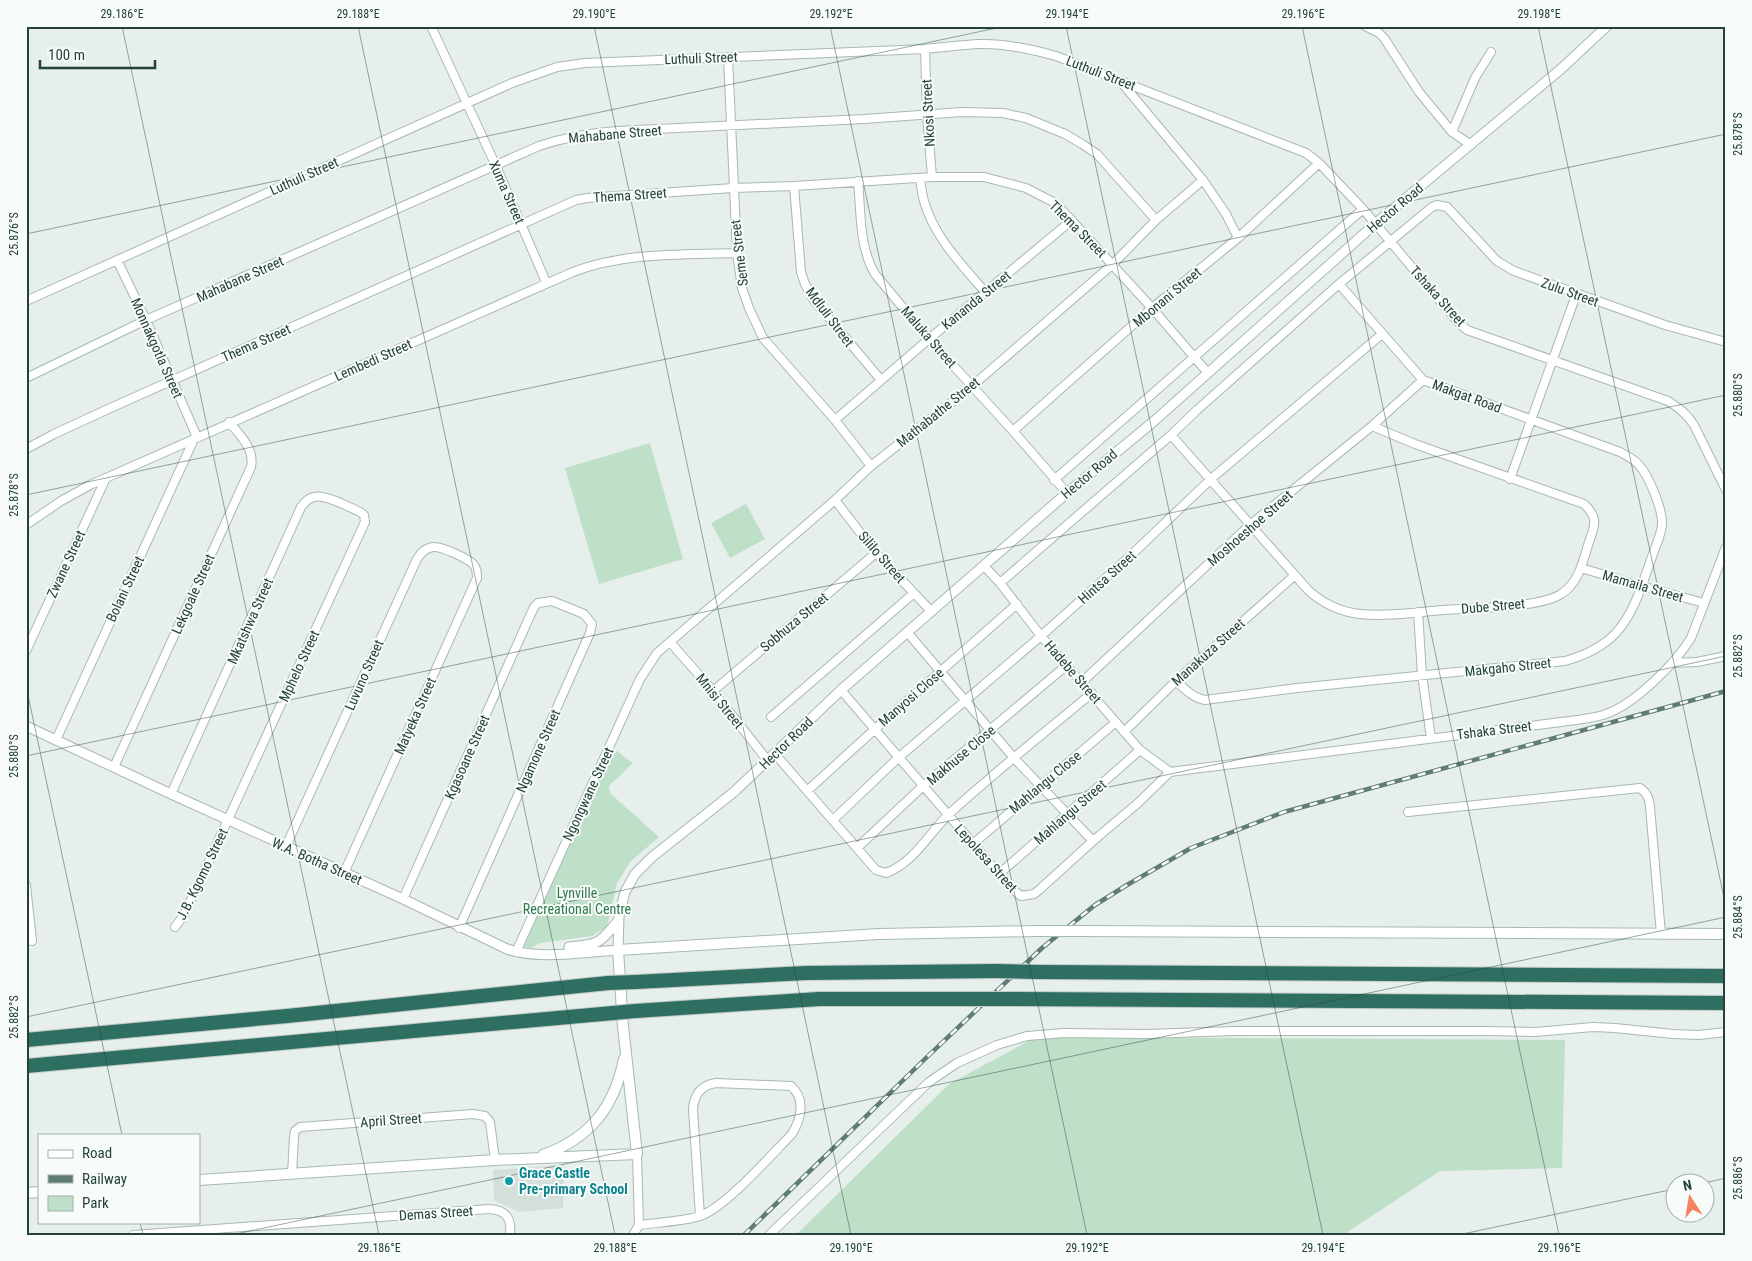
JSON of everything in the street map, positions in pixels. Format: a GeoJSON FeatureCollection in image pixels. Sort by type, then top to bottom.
{"type":"FeatureCollection","features":[{"type":"Feature","properties":{"kind":"highway"},"geometry":{"type":"LineString","coordinates":[[26,1040],[287,1016],[608,983],[806,973],[996,971],[1726,976]]}},
{"type":"Feature","properties":{"kind":"highway"},"geometry":{"type":"LineString","coordinates":[[26,1066],[634,1011],[819,999],[1726,1003]]}},
{"type":"Feature","properties":{"kind":"main road"},"geometry":{"type":"LineString","coordinates":[[200,1180],[495,1160],[637,1154],[618,950],[870,935],[1036,931],[1726,934]]}},
{"type":"Feature","properties":{"kind":"main road"},"geometry":{"type":"LineString","coordinates":[[512,1160],[543,1155],[562,1148],[589,1129],[603,1113],[612,1097],[626,1052]]}},
{"type":"Feature","properties":{"kind":"street"},"geometry":{"type":"LineString","coordinates":[[431,26],[467,103]]}},
{"type":"Feature","properties":{"kind":"street"},"geometry":{"type":"LineString","coordinates":[[1365,26],[1379,33],[1384,38],[1412,83],[1452,132],[1471,144]]}},
{"type":"Feature","properties":{"kind":"street","name":"Hector Road"},"geometry":{"type":"LineString","coordinates":[[618,950],[619,920],[625,892],[635,874],[652,857],[734,792],[841,690],[907,632],[1067,493],[1153,422],[1375,224],[1572,59],[1606,26]]}},
{"type":"Feature","properties":{"kind":"street","name":"Luthuli Street"},"geometry":{"type":"LineString","coordinates":[[26,301],[534,74],[557,67],[586,63],[925,49],[980,44],[1030,49],[1056,56],[1297,148],[1319,163],[1375,224]]}},
{"type":"Feature","properties":{"kind":"street","name":"Nkosi Street"},"geometry":{"type":"LineString","coordinates":[[925,49],[927,115],[932,177]]}},
{"type":"Feature","properties":{"kind":"street"},"geometry":{"type":"LineString","coordinates":[[1452,132],[1475,78],[1491,52]]}},
{"type":"Feature","properties":{"kind":"street","name":"Seme Street"},"geometry":{"type":"LineString","coordinates":[[728,57],[736,253],[742,288],[763,338],[835,420],[871,466]]}},
{"type":"Feature","properties":{"kind":"street"},"geometry":{"type":"LineString","coordinates":[[1120,81],[1203,180],[1226,214],[1238,238]]}},
{"type":"Feature","properties":{"kind":"street","name":"Xuma Street"},"geometry":{"type":"LineString","coordinates":[[467,103],[546,282]]}},
{"type":"Feature","properties":{"kind":"street","name":"Mahabane Street"},"geometry":{"type":"LineString","coordinates":[[26,378],[146,320],[539,146],[578,135],[617,131],[981,111],[1003,113],[1026,118],[1065,134],[1096,154],[1156,220]]}},
{"type":"Feature","properties":{"kind":"street","name":"Mbonani Street"},"geometry":{"type":"LineString","coordinates":[[1014,431],[1152,308],[1238,238],[1319,163]]}},
{"type":"Feature","properties":{"kind":"street","name":"Thema Street"},"geometry":{"type":"LineString","coordinates":[[26,449],[62,430],[576,200],[733,188],[932,177],[984,177],[1026,188],[1053,202],[1072,220],[1208,372]]}},
{"type":"Feature","properties":{"kind":"street"},"geometry":{"type":"LineString","coordinates":[[920,178],[924,201],[937,232],[986,293]]}},
{"type":"Feature","properties":{"kind":"street","name":"Mathabathe Street"},"geometry":{"type":"LineString","coordinates":[[670,642],[871,466],[972,387],[1113,264],[1156,220],[1203,180]]}},
{"type":"Feature","properties":{"kind":"street","name":"Maluka Street"},"geometry":{"type":"LineString","coordinates":[[858,182],[864,242],[869,264],[875,274],[929,339],[1014,431],[1067,493]]}},
{"type":"Feature","properties":{"kind":"street","name":"Mdluli Street"},"geometry":{"type":"LineString","coordinates":[[794,186],[799,258],[805,284],[813,299],[881,380]]}},
{"type":"Feature","properties":{"kind":"street","name":"Hector Road"},"geometry":{"type":"LineString","coordinates":[[1000,583],[1171,435],[1338,284],[1426,210],[1438,205]]}},
{"type":"Feature","properties":{"kind":"street","name":"Zulu Street"},"geometry":{"type":"LineString","coordinates":[[1438,205],[1447,207],[1496,261],[1514,271],[1665,325],[1726,342]]}},
{"type":"Feature","properties":{"kind":"street","name":"Hector Road"},"geometry":{"type":"LineString","coordinates":[[1054,480],[1363,209]]}},
{"type":"Feature","properties":{"kind":"street","name":"Kananda Street"},"geometry":{"type":"LineString","coordinates":[[835,420],[1072,220]]}},
{"type":"Feature","properties":{"kind":"street","name":"Tshaka Street"},"geometry":{"type":"LineString","coordinates":[[1375,224],[1457,321],[1468,330],[1668,401],[1679,408],[1694,425],[1726,490]]}},
{"type":"Feature","properties":{"kind":"street","name":"Lembedi Street"},"geometry":{"type":"LineString","coordinates":[[26,525],[61,501],[106,478],[546,282],[591,264],[625,257],[736,253]]}},
{"type":"Feature","properties":{"kind":"street","name":"Monnakgotla Street"},"geometry":{"type":"LineString","coordinates":[[117,260],[146,320],[196,437]]}},
{"type":"Feature","properties":{"kind":"street","name":"Makgat Road"},"geometry":{"type":"LineString","coordinates":[[1338,284],[1423,380],[1603,446]]}},
{"type":"Feature","properties":{"kind":"street"},"geometry":{"type":"LineString","coordinates":[[1510,479],[1576,294]]}},
{"type":"Feature","properties":{"kind":"street","name":"Hintsa Street"},"geometry":{"type":"LineString","coordinates":[[833,820],[898,758],[1041,636],[1127,559],[1211,479],[1382,334]]}},
{"type":"Feature","properties":{"kind":"street","name":"Moshoeshoe Street"},"geometry":{"type":"LineString","coordinates":[[1082,682],[1250,525],[1372,426],[1423,380]]}},
{"type":"Feature","properties":{"kind":"street","name":"Lekgoale Street"},"geometry":{"type":"LineString","coordinates":[[114,768],[251,467],[250,450],[229,422]]}},
{"type":"Feature","properties":{"kind":"street","name":"Dube Street"},"geometry":{"type":"LineString","coordinates":[[1171,435],[1309,592],[1320,601],[1338,609],[1361,614],[1518,605],[1551,599],[1566,591],[1573,583],[1581,568],[1595,523],[1591,511],[1584,504],[1510,479],[1372,426]]}},
{"type":"Feature","properties":{"kind":"street","name":"Bolani Street"},"geometry":{"type":"LineString","coordinates":[[56,740],[196,437]]}},
{"type":"Feature","properties":{"kind":"street","name":"Makgaho Street"},"geometry":{"type":"LineString","coordinates":[[1176,681],[1198,699],[1205,700],[1565,661],[1580,657],[1599,646],[1614,634],[1628,616],[1641,586],[1662,525],[1659,506],[1647,476],[1640,465],[1632,458],[1603,446]]}},
{"type":"Feature","properties":{"kind":"street","name":"Zwane Street"},"geometry":{"type":"LineString","coordinates":[[26,651],[106,478]]}},
{"type":"Feature","properties":{"kind":"street","name":"Mkatshwa Street"},"geometry":{"type":"LineString","coordinates":[[171,794],[301,507],[311,497],[317,496],[360,512]]}},
{"type":"Feature","properties":{"kind":"street","name":"Sililo Street"},"geometry":{"type":"LineString","coordinates":[[834,500],[876,553],[931,612]]}},
{"type":"Feature","properties":{"kind":"street","name":"Mphelo Street"},"geometry":{"type":"LineString","coordinates":[[228,820],[365,522],[364,515],[360,512]]}},
{"type":"Feature","properties":{"kind":"street","name":"Luvuno Street"},"geometry":{"type":"LineString","coordinates":[[286,846],[417,559],[426,549],[440,547],[469,560]]}},
{"type":"Feature","properties":{"kind":"street","name":"Tshaka Street"},"geometry":{"type":"LineString","coordinates":[[1170,772],[1561,722],[1602,715],[1616,710],[1638,695],[1672,663],[1692,638],[1726,547]]}},
{"type":"Feature","properties":{"kind":"street","name":"Sobhuza Street"},"geometry":{"type":"LineString","coordinates":[[713,691],[876,553]]}},
{"type":"Feature","properties":{"kind":"street","name":"Matyeka Street"},"geometry":{"type":"LineString","coordinates":[[344,873],[477,578],[477,571],[469,560]]}},
{"type":"Feature","properties":{"kind":"street","name":"Hadebe Street"},"geometry":{"type":"LineString","coordinates":[[984,566],[1000,583],[1041,636],[1140,750],[1170,772]]}},
{"type":"Feature","properties":{"kind":"street","name":"Mamaila Street"},"geometry":{"type":"LineString","coordinates":[[1581,568],[1704,603]]}},
{"type":"Feature","properties":{"kind":"street","name":"Manakuza Street"},"geometry":{"type":"LineString","coordinates":[[1124,732],[1176,681],[1295,575]]}},
{"type":"Feature","properties":{"kind":"street","name":"Hector Road"},"geometry":{"type":"LineString","coordinates":[[772,717],[914,593]]}},
{"type":"Feature","properties":{"kind":"street","name":"Kgasoane Street"},"geometry":{"type":"LineString","coordinates":[[403,899],[531,614],[538,603],[545,601]]}},
{"type":"Feature","properties":{"kind":"street","name":"Ngamone Street"},"geometry":{"type":"LineString","coordinates":[[459,928],[592,629],[591,620],[584,614],[552,601],[545,601]]}},
{"type":"Feature","properties":{"kind":"street","name":"Manyosi Close"},"geometry":{"type":"LineString","coordinates":[[807,791],[1016,604]]}},
{"type":"Feature","properties":{"kind":"street"},"geometry":{"type":"LineString","coordinates":[[1418,612],[1422,675],[1431,738]]}},
{"type":"Feature","properties":{"kind":"street"},"geometry":{"type":"LineString","coordinates":[[907,632],[1014,758],[1093,842]]}},
{"type":"Feature","properties":{"kind":"street","name":"Mnisi Street"},"geometry":{"type":"LineString","coordinates":[[670,642],[771,757]]}},
{"type":"Feature","properties":{"kind":"street","name":"Ngongwane Street"},"geometry":{"type":"LineString","coordinates":[[516,952],[640,679],[651,661],[670,642]]}},
{"type":"Feature","properties":{"kind":"street"},"geometry":{"type":"LineString","coordinates":[[1672,663],[1697,662],[1726,656]]}},
{"type":"Feature","properties":{"kind":"street","name":"Makhuse Close"},"geometry":{"type":"LineString","coordinates":[[858,848],[923,786],[1067,665]]}},
{"type":"Feature","properties":{"kind":"street"},"geometry":{"type":"LineString","coordinates":[[841,690],[948,815],[1092,693]]}},
{"type":"Feature","properties":{"kind":"street","name":"Mahlangu Close"},"geometry":{"type":"LineString","coordinates":[[974,843],[1116,722]]}},
{"type":"Feature","properties":{"kind":"street","name":"W.A. Botha Street"},"geometry":{"type":"LineString","coordinates":[[26,726],[403,899],[459,928],[516,952],[540,954],[618,950]]}},
{"type":"Feature","properties":{"kind":"street","name":"Mahlangu Street"},"geometry":{"type":"LineString","coordinates":[[999,874],[1140,750]]}},
{"type":"Feature","properties":{"kind":"street","name":"Lepolesa Street"},"geometry":{"type":"LineString","coordinates":[[771,757],[807,791],[876,870],[886,873],[901,865],[923,845],[948,815],[1016,893],[1021,896],[1034,894],[1138,803],[1170,772]]}},
{"type":"Feature","properties":{"kind":"street"},"geometry":{"type":"LineString","coordinates":[[1408,812],[1640,788],[1646,793],[1650,808],[1661,934]]}},
{"type":"Feature","properties":{"kind":"street","name":"J.B. Kgomo Street"},"geometry":{"type":"LineString","coordinates":[[175,927],[184,915],[228,820]]}},
{"type":"Feature","properties":{"kind":"street"},"geometry":{"type":"LineString","coordinates":[[26,885],[32,941]]}},
{"type":"Feature","properties":{"kind":"street"},"geometry":{"type":"LineString","coordinates":[[540,954],[556,949],[595,944],[606,936],[619,920]]}},
{"type":"Feature","properties":{"kind":"street"},"geometry":{"type":"LineString","coordinates":[[769,1235],[929,1082],[957,1063],[997,1045],[1026,1036],[1064,1033],[1146,1034],[1234,1031],[1486,1030],[1535,1032],[1593,1027],[1672,1034],[1699,1035],[1726,1032]]}},
{"type":"Feature","properties":{"kind":"street"},"geometry":{"type":"LineString","coordinates":[[638,1225],[700,1216],[722,1202],[741,1186],[792,1134],[799,1120],[801,1103],[796,1090],[792,1086],[716,1083],[704,1086],[696,1096],[693,1109],[700,1216]]}},
{"type":"Feature","properties":{"kind":"street","name":"April Street"},"geometry":{"type":"LineString","coordinates":[[292,1174],[295,1131],[300,1128],[473,1114],[485,1116],[490,1122],[495,1160]]}},
{"type":"Feature","properties":{"kind":"street"},"geometry":{"type":"LineString","coordinates":[[633,1235],[638,1225],[637,1154]]}},
{"type":"Feature","properties":{"kind":"street","name":"Demas Street"},"geometry":{"type":"LineString","coordinates":[[133,1235],[489,1209],[505,1213],[510,1219],[510,1235]]}},
{"type":"Feature","properties":{"kind":"shaded area"},"geometry":{"type":"Polygon","coordinates":[[[564,1165],[563,1208],[519,1212],[494,1200],[493,1170],[564,1165]]]}},
{"type":"Feature","properties":{"kind":"green space"},"geometry":{"type":"Polygon","coordinates":[[[650,443],[683,559],[599,584],[565,468],[650,443]]]}},
{"type":"Feature","properties":{"kind":"green space"},"geometry":{"type":"Polygon","coordinates":[[[746,504],[765,539],[730,558],[711,523],[746,504]]]}},
{"type":"Feature","properties":{"kind":"green space","name":"Lynville Recreational Centre"},"geometry":{"type":"Polygon","coordinates":[[[614,749],[633,763],[609,786],[610,793],[659,837],[631,861],[617,883],[607,927],[592,936],[540,943],[531,948],[515,946],[565,844],[614,749]]]}},
{"type":"Feature","properties":{"kind":"green space"},"geometry":{"type":"Polygon","coordinates":[[[1036,1037],[1565,1040],[1562,1168],[1440,1171],[1343,1235],[796,1235],[949,1084],[1036,1037]]]}},
{"type":"Feature","properties":{"kind":"railway"},"geometry":{"type":"LineString","coordinates":[[744,1235],[1042,948],[1095,905],[1191,848],[1284,812],[1726,691]]}},
{"type":"Feature","properties":{"kind":"place","name":"Grace Castle Pre-primary School"},"geometry":{"type":"Point","coordinates":[509,1181]}}]}
